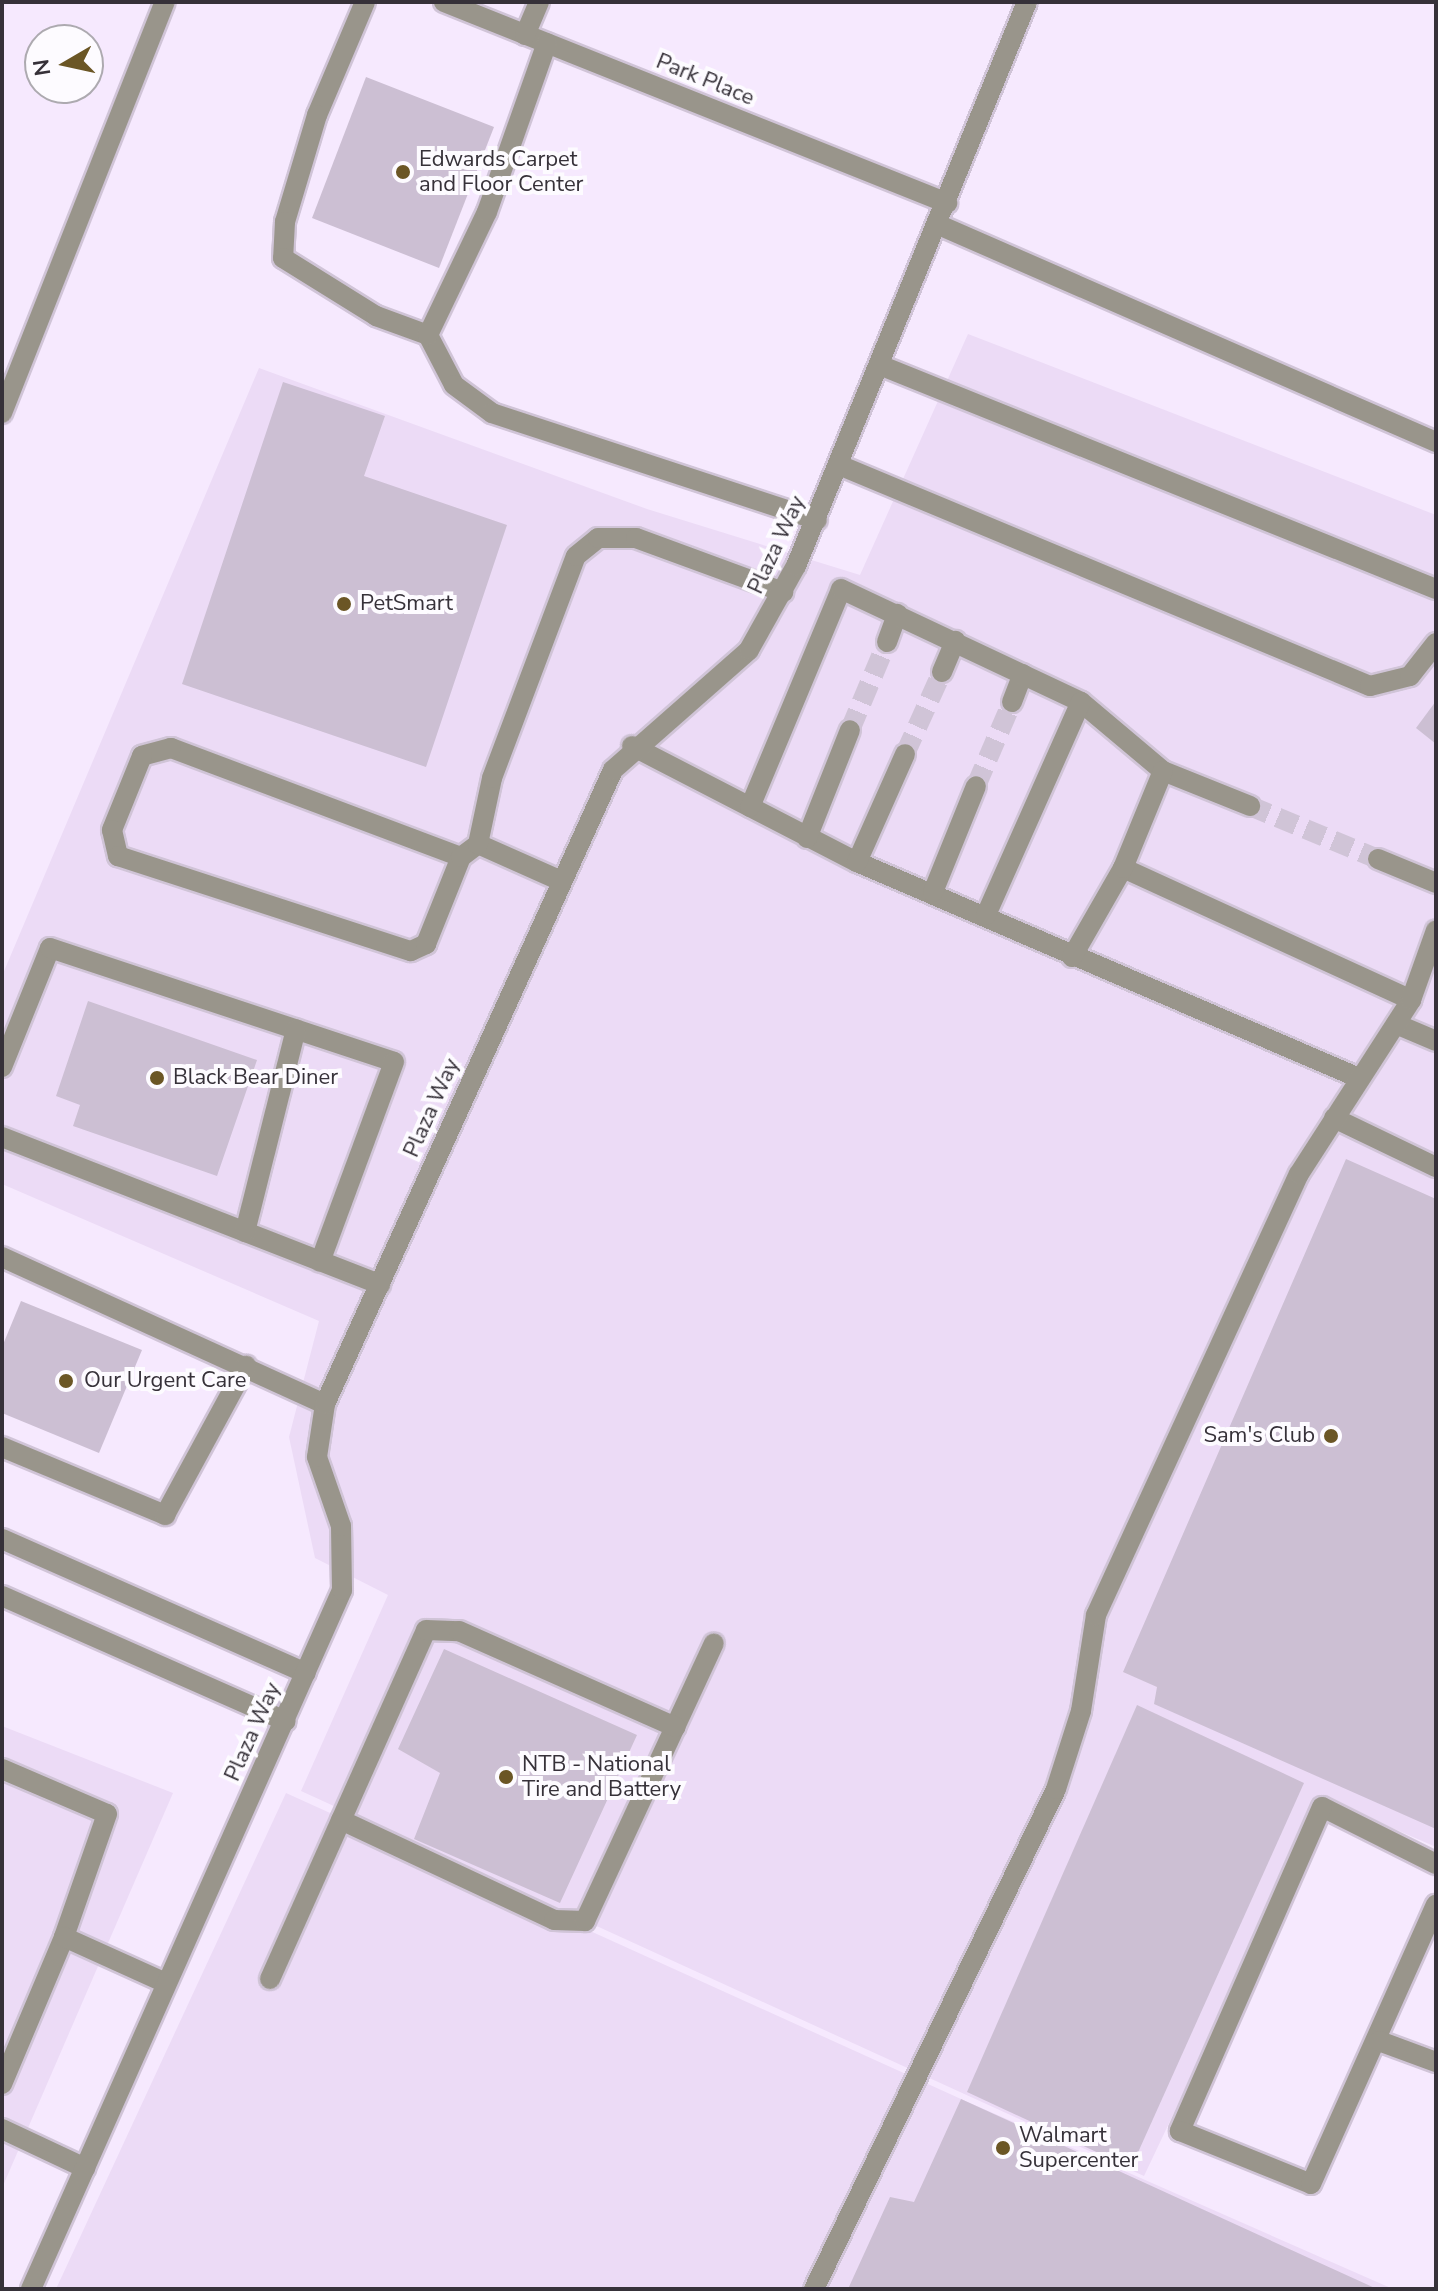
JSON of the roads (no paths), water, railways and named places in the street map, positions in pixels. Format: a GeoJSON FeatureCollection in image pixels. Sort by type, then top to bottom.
{"type":"FeatureCollection","features":[{"type":"Feature","properties":{"kind":"street"},"geometry":{"type":"LineString","coordinates":[[2,413],[165,2]]}},
{"type":"Feature","properties":{"kind":"street"},"geometry":{"type":"LineString","coordinates":[[365,2],[317,115],[285,222],[283,258],[376,316],[428,335],[454,385],[492,413],[817,520]]}},
{"type":"Feature","properties":{"kind":"street","name":"Park Place"},"geometry":{"type":"LineString","coordinates":[[444,2],[947,203]]}},
{"type":"Feature","properties":{"kind":"street"},"geometry":{"type":"LineString","coordinates":[[525,35],[539,2]]}},
{"type":"Feature","properties":{"kind":"street","name":"Plaza Way"},"geometry":{"type":"LineString","coordinates":[[31,2289],[342,1590],[346,1556],[317,1457],[325,1404],[559,880],[613,770],[632,746],[698,700],[749,650],[783,592],[882,366],[1027,2]]}},
{"type":"Feature","properties":{"kind":"street"},"geometry":{"type":"LineString","coordinates":[[428,335],[487,212],[547,43]]}},
{"type":"Feature","properties":{"kind":"street"},"geometry":{"type":"LineString","coordinates":[[939,225],[1436,442]]}},
{"type":"Feature","properties":{"kind":"street"},"geometry":{"type":"LineString","coordinates":[[882,366],[1436,589]]}},
{"type":"Feature","properties":{"kind":"street"},"geometry":{"type":"LineString","coordinates":[[839,465],[1370,686],[1410,676],[1436,643]]}},
{"type":"Feature","properties":{"kind":"street"},"geometry":{"type":"LineString","coordinates":[[461,857],[171,748],[142,756],[112,830],[118,856],[411,951],[426,944],[461,857],[478,844],[492,778],[576,556],[598,538],[636,538],[783,592]]}},
{"type":"Feature","properties":{"kind":"street"},"geometry":{"type":"LineString","coordinates":[[750,807],[841,589],[1081,702],[1163,771],[1250,806]]}},
{"type":"Feature","properties":{"kind":"street"},"geometry":{"type":"LineString","coordinates":[[887,642],[897,614]]}},
{"type":"Feature","properties":{"kind":"street"},"geometry":{"type":"LineString","coordinates":[[942,672],[955,641]]}},
{"type":"Feature","properties":{"kind":"street"},"geometry":{"type":"LineString","coordinates":[[1012,702],[1023,674]]}},
{"type":"Feature","properties":{"kind":"street"},"geometry":{"type":"LineString","coordinates":[[986,915],[1081,702]]}},
{"type":"Feature","properties":{"kind":"street"},"geometry":{"type":"LineString","coordinates":[[807,838],[850,730]]}},
{"type":"Feature","properties":{"kind":"street"},"geometry":{"type":"LineString","coordinates":[[632,746],[857,862],[933,892],[1072,957],[1359,1078]]}},
{"type":"Feature","properties":{"kind":"street"},"geometry":{"type":"LineString","coordinates":[[857,862],[905,754]]}},
{"type":"Feature","properties":{"kind":"street"},"geometry":{"type":"LineString","coordinates":[[1072,957],[1123,868],[1163,771]]}},
{"type":"Feature","properties":{"kind":"street"},"geometry":{"type":"LineString","coordinates":[[933,892],[976,786]]}},
{"type":"Feature","properties":{"kind":"street"},"geometry":{"type":"LineString","coordinates":[[478,844],[559,880]]}},
{"type":"Feature","properties":{"kind":"street"},"geometry":{"type":"LineString","coordinates":[[1378,859],[1436,883]]}},
{"type":"Feature","properties":{"kind":"street"},"geometry":{"type":"LineString","coordinates":[[1123,868],[1411,1000]]}},
{"type":"Feature","properties":{"kind":"street"},"geometry":{"type":"LineString","coordinates":[[814,2289],[1056,1789],[1081,1711],[1096,1615],[1299,1174],[1411,1000],[1436,930]]}},
{"type":"Feature","properties":{"kind":"street"},"geometry":{"type":"LineString","coordinates":[[2,1067],[50,948],[394,1062],[320,1262]]}},
{"type":"Feature","properties":{"kind":"street"},"geometry":{"type":"LineString","coordinates":[[1396,1024],[1436,1041]]}},
{"type":"Feature","properties":{"kind":"street"},"geometry":{"type":"LineString","coordinates":[[245,1232],[296,1029]]}},
{"type":"Feature","properties":{"kind":"street"},"geometry":{"type":"LineString","coordinates":[[1334,1118],[1436,1167]]}},
{"type":"Feature","properties":{"kind":"street"},"geometry":{"type":"LineString","coordinates":[[2,1137],[380,1284]]}},
{"type":"Feature","properties":{"kind":"street"},"geometry":{"type":"LineString","coordinates":[[2,1257],[325,1404]]}},
{"type":"Feature","properties":{"kind":"street"},"geometry":{"type":"LineString","coordinates":[[2,1447],[165,1515],[246,1366]]}},
{"type":"Feature","properties":{"kind":"street"},"geometry":{"type":"LineString","coordinates":[[2,1539],[306,1673]]}},
{"type":"Feature","properties":{"kind":"street"},"geometry":{"type":"LineString","coordinates":[[2,1596],[286,1721]]}},
{"type":"Feature","properties":{"kind":"street"},"geometry":{"type":"LineString","coordinates":[[270,1979],[426,1630],[440,1625],[676,1727]]}},
{"type":"Feature","properties":{"kind":"street"},"geometry":{"type":"LineString","coordinates":[[341,1820],[554,1920],[585,1921],[714,1643]]}},
{"type":"Feature","properties":{"kind":"street"},"geometry":{"type":"LineString","coordinates":[[2,1769],[107,1814],[64,1937],[2,2084]]}},
{"type":"Feature","properties":{"kind":"street"},"geometry":{"type":"LineString","coordinates":[[1436,1864],[1322,1807],[1180,2131],[1311,2184],[1379,2041],[1436,1905]]}},
{"type":"Feature","properties":{"kind":"street"},"geometry":{"type":"LineString","coordinates":[[64,1937],[166,1983]]}},
{"type":"Feature","properties":{"kind":"street"},"geometry":{"type":"LineString","coordinates":[[1379,2041],[1436,2062]]}},
{"type":"Feature","properties":{"kind":"street"},"geometry":{"type":"LineString","coordinates":[[2,2129],[85,2168]]}},
{"type":"Feature","properties":{"kind":"tunnel"},"geometry":{"type":"LineString","coordinates":[[850,730],[887,642]]}},
{"type":"Feature","properties":{"kind":"tunnel"},"geometry":{"type":"LineString","coordinates":[[905,754],[942,672]]}},
{"type":"Feature","properties":{"kind":"tunnel"},"geometry":{"type":"LineString","coordinates":[[976,786],[1012,702]]}},
{"type":"Feature","properties":{"kind":"tunnel"},"geometry":{"type":"LineString","coordinates":[[1250,806],[1378,859]]}},
{"type":"Feature","properties":{"kind":"place","name":"Edwards Carpet and Floor Center"},"geometry":{"type":"Point","coordinates":[403,172]}},
{"type":"Feature","properties":{"kind":"place","name":"PetSmart"},"geometry":{"type":"Point","coordinates":[344,604]}},
{"type":"Feature","properties":{"kind":"place","name":"Black Bear Diner"},"geometry":{"type":"Point","coordinates":[157,1078]}},
{"type":"Feature","properties":{"kind":"place","name":"Our Urgent Care"},"geometry":{"type":"Point","coordinates":[66,1381]}},
{"type":"Feature","properties":{"kind":"place","name":"Sam's Club"},"geometry":{"type":"Point","coordinates":[1331,1436]}},
{"type":"Feature","properties":{"kind":"place","name":"NTB - National Tire and Battery"},"geometry":{"type":"Point","coordinates":[506,1777]}},
{"type":"Feature","properties":{"kind":"place","name":"Walmart Supercenter"},"geometry":{"type":"Point","coordinates":[1003,2148]}}]}
